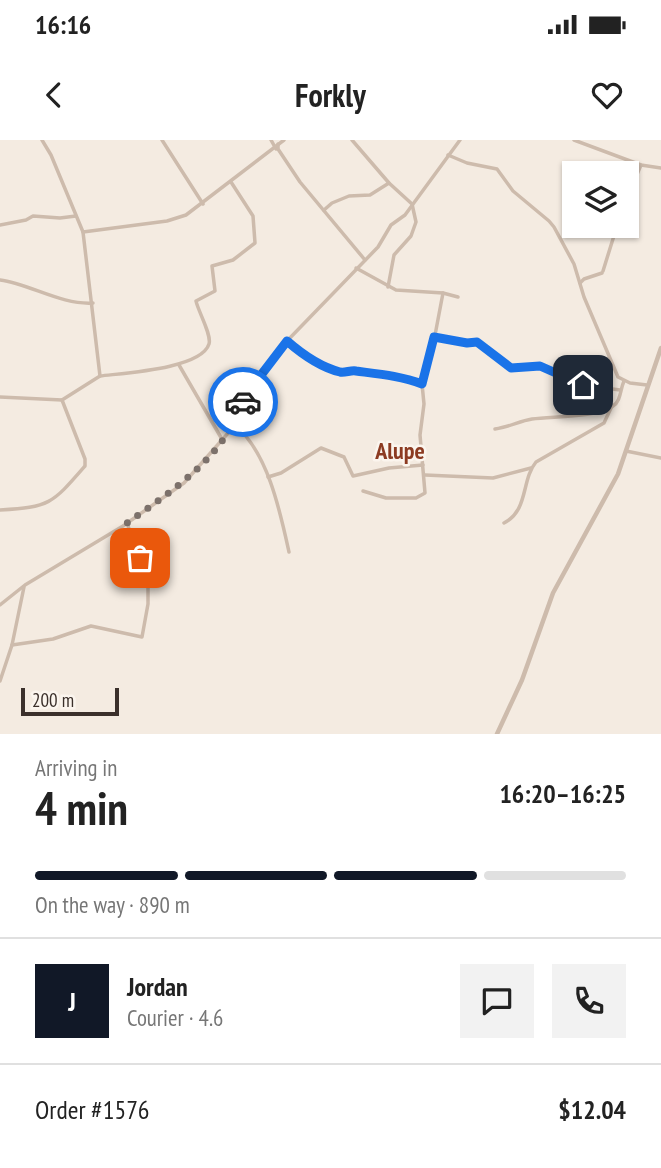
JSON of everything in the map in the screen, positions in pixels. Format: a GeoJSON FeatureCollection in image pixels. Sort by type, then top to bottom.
{"type":"FeatureCollection","features":[{"type":"Feature","properties":{"kind":"street"},"geometry":{"type":"LineString","coordinates":[[42,140],[51,155],[83,232],[100,376]]}},
{"type":"Feature","properties":{"kind":"street"},"geometry":{"type":"LineString","coordinates":[[162,140],[203,204]]}},
{"type":"Feature","properties":{"kind":"street"},"geometry":{"type":"LineString","coordinates":[[271,140],[300,183],[365,260]]}},
{"type":"Feature","properties":{"kind":"street"},"geometry":{"type":"LineString","coordinates":[[83,232],[167,221],[186,215],[284,140]]}},
{"type":"Feature","properties":{"kind":"street"},"geometry":{"type":"LineString","coordinates":[[352,140],[389,183],[412,204],[416,222],[411,236],[394,255],[388,287]]}},
{"type":"Feature","properties":{"kind":"street"},"geometry":{"type":"LineString","coordinates":[[0,605],[24,585],[127,523],[184,482],[223,441],[234,425],[245,396],[287,341],[378,247],[391,225],[405,215],[460,140]]}},
{"type":"Feature","properties":{"kind":"street"},"geometry":{"type":"LineString","coordinates":[[574,140],[641,165],[661,168]]}},
{"type":"Feature","properties":{"kind":"street"},"geometry":{"type":"LineString","coordinates":[[448,155],[467,163],[497,169],[513,191],[549,221],[578,276],[618,377],[624,382],[647,385]]}},
{"type":"Feature","properties":{"kind":"street"},"geometry":{"type":"LineString","coordinates":[[639,170],[641,165]]}},
{"type":"Feature","properties":{"kind":"street"},"geometry":{"type":"LineString","coordinates":[[0,397],[62,400],[100,376],[179,365],[199,355],[209,343],[196,301],[215,291],[212,266],[233,260],[255,243],[253,216],[231,182]]}},
{"type":"Feature","properties":{"kind":"street"},"geometry":{"type":"LineString","coordinates":[[324,210],[332,203],[349,197],[370,195],[389,183]]}},
{"type":"Feature","properties":{"kind":"street"},"geometry":{"type":"LineString","coordinates":[[0,225],[33,216],[76,216]]}},
{"type":"Feature","properties":{"kind":"street"},"geometry":{"type":"LineString","coordinates":[[580,283],[584,278],[603,272],[613,238]]}},
{"type":"Feature","properties":{"kind":"street"},"geometry":{"type":"LineString","coordinates":[[356,268],[388,287],[402,291],[443,293],[458,297]]}},
{"type":"Feature","properties":{"kind":"street"},"geometry":{"type":"LineString","coordinates":[[578,276],[584,278]]}},
{"type":"Feature","properties":{"kind":"street"},"geometry":{"type":"LineString","coordinates":[[0,280],[11,281],[41,293],[93,303]]}},
{"type":"Feature","properties":{"kind":"street"},"geometry":{"type":"LineString","coordinates":[[363,491],[386,498],[415,498],[425,493],[420,435],[424,404],[422,384],[443,293]]}},
{"type":"Feature","properties":{"kind":"street"},"geometry":{"type":"LineString","coordinates":[[434,337],[467,343],[477,342],[511,368],[540,366],[583,385],[620,390]]}},
{"type":"Feature","properties":{"kind":"street"},"geometry":{"type":"LineString","coordinates":[[287,341],[313,362],[340,372],[354,370],[382,374],[422,384]]}},
{"type":"Feature","properties":{"kind":"street"},"geometry":{"type":"LineString","coordinates":[[497,734],[522,680],[553,593],[607,496],[661,348]]}},
{"type":"Feature","properties":{"kind":"street"},"geometry":{"type":"LineString","coordinates":[[179,365],[223,441]]}},
{"type":"Feature","properties":{"kind":"street"},"geometry":{"type":"LineString","coordinates":[[425,475],[493,478],[531,468],[544,456],[604,424],[611,408],[619,399],[624,382]]}},
{"type":"Feature","properties":{"kind":"street"},"geometry":{"type":"LineString","coordinates":[[0,510],[34,508],[52,502],[85,467],[85,459],[62,400]]}},
{"type":"Feature","properties":{"kind":"street"},"geometry":{"type":"LineString","coordinates":[[495,429],[528,420],[568,417],[611,408]]}},
{"type":"Feature","properties":{"kind":"street"},"geometry":{"type":"LineString","coordinates":[[234,425],[241,430],[268,477],[276,497],[289,552]]}},
{"type":"Feature","properties":{"kind":"street"},"geometry":{"type":"LineString","coordinates":[[268,477],[281,473],[321,448],[344,457],[354,476],[389,468],[423,466]]}},
{"type":"Feature","properties":{"kind":"street"},"geometry":{"type":"LineString","coordinates":[[626,450],[661,458]]}},
{"type":"Feature","properties":{"kind":"street"},"geometry":{"type":"LineString","coordinates":[[504,523],[516,512],[525,493],[531,468]]}},
{"type":"Feature","properties":{"kind":"street"},"geometry":{"type":"LineString","coordinates":[[12,645],[53,639],[91,626],[142,637],[148,604],[148,584],[127,523]]}},
{"type":"Feature","properties":{"kind":"street"},"geometry":{"type":"LineString","coordinates":[[0,681],[12,645],[24,585]]}},
{"type":"Feature","properties":{"kind":"way so far"},"geometry":{"type":"LineString","coordinates":[[140,558],[127,523],[184,482],[223,441],[234,425],[243,402]]}},
{"type":"Feature","properties":{"kind":"district","name":"Alupe"},"geometry":{"type":"Point","coordinates":[400,451]}},
{"type":"Feature","properties":{"kind":"route"},"geometry":{"type":"LineString","coordinates":[[243,402],[287,341],[313,362],[327,368],[340,372],[354,370],[382,374],[422,384],[434,337],[451,338],[482,344],[511,368],[540,366],[583,385]]}}]}
